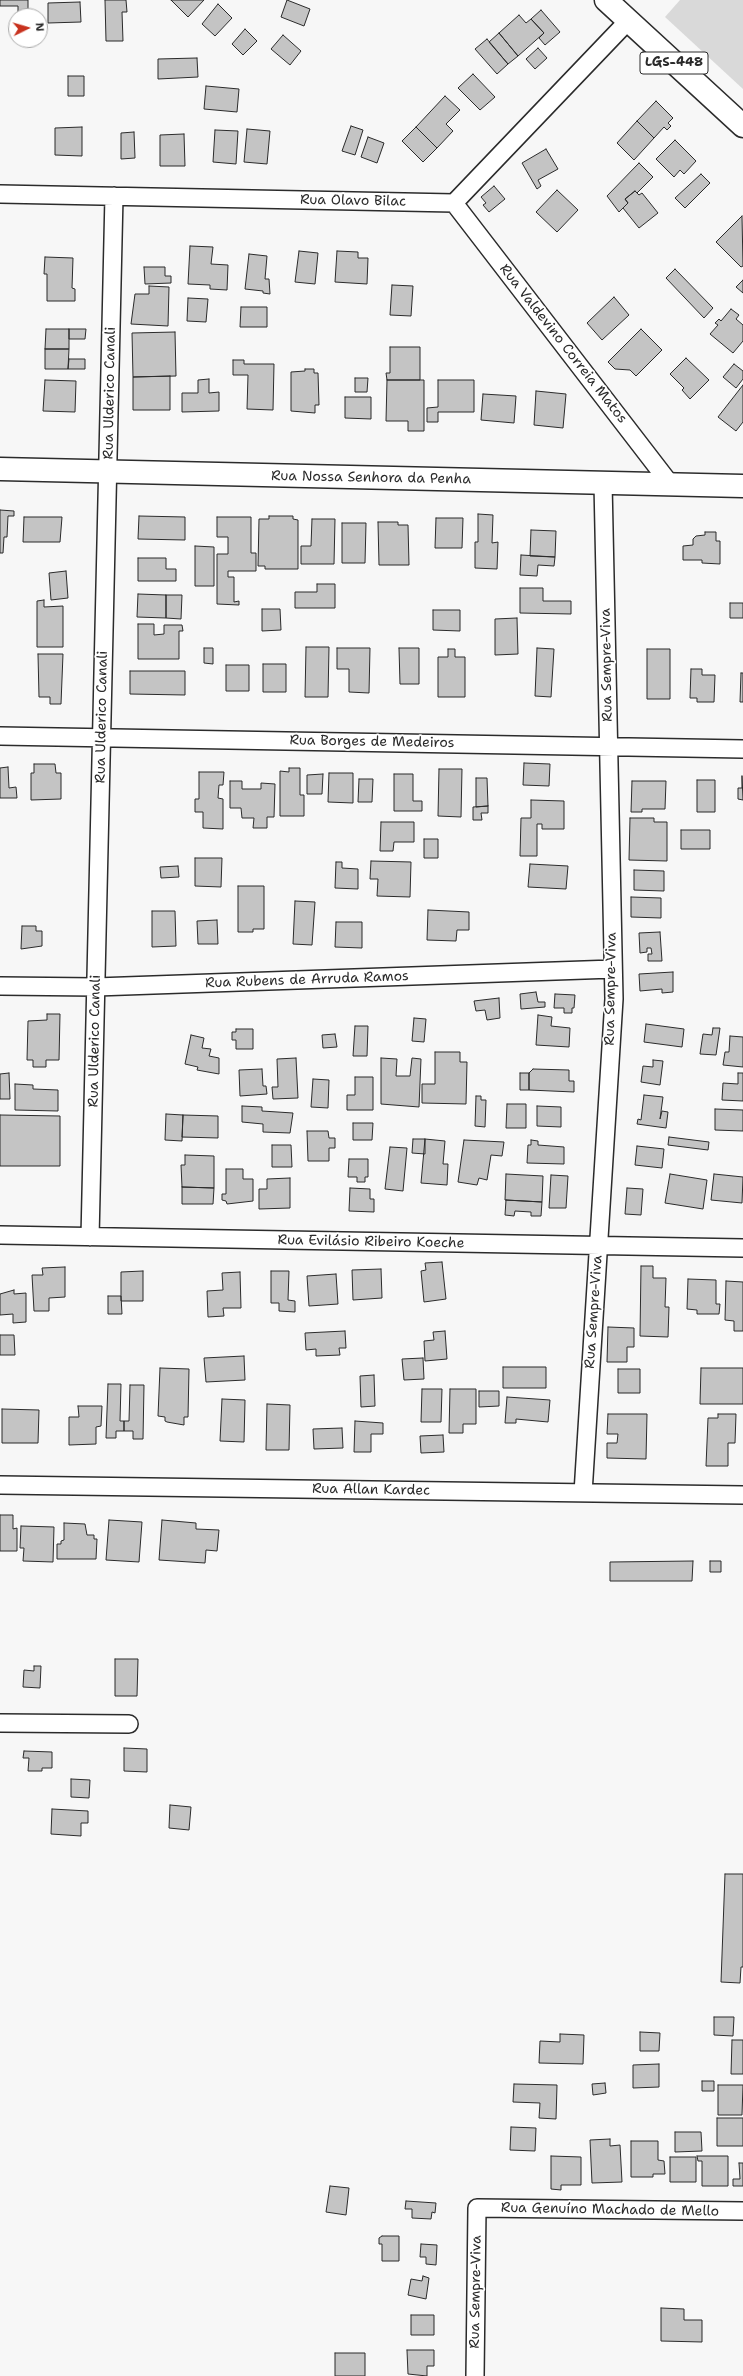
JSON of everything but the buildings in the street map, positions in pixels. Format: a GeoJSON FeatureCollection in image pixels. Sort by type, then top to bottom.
{"type":"FeatureCollection","features":[{"type":"Feature","properties":{"kind":"street","name":"LGS-448"},"geometry":{"type":"LineString","coordinates":[[606,0],[743,126]]}},
{"type":"Feature","properties":{"kind":"street"},"geometry":{"type":"LineString","coordinates":[[454,203],[628,21]]}},
{"type":"Feature","properties":{"kind":"street","name":"Rua Olavo Bilac"},"geometry":{"type":"LineString","coordinates":[[0,194],[454,203]]}},
{"type":"Feature","properties":{"kind":"street","name":"Rua Ulderico Canali"},"geometry":{"type":"LineString","coordinates":[[90,1237],[114,196]]}},
{"type":"Feature","properties":{"kind":"street","name":"Rua Valdevino Correia Matos"},"geometry":{"type":"LineString","coordinates":[[454,203],[672,485]]}},
{"type":"Feature","properties":{"kind":"street","name":"Rua Nossa Senhora da Penha"},"geometry":{"type":"LineString","coordinates":[[0,470],[743,486]]}},
{"type":"Feature","properties":{"kind":"street","name":"Rua Sempre-Viva"},"geometry":{"type":"LineString","coordinates":[[583,1493],[614,999],[610,747],[603,483]]}},
{"type":"Feature","properties":{"kind":"street","name":"Rua Borges de Medeiros"},"geometry":{"type":"LineString","coordinates":[[0,736],[743,749]]}},
{"type":"Feature","properties":{"kind":"street","name":"Rua Rubens de Arruda Ramos"},"geometry":{"type":"LineString","coordinates":[[0,986],[96,988],[614,969]]}},
{"type":"Feature","properties":{"kind":"street","name":"Rua Evilásio Ribeiro Koeche"},"geometry":{"type":"LineString","coordinates":[[0,1236],[743,1248]]}},
{"type":"Feature","properties":{"kind":"street","name":"Rua Allan Kardec"},"geometry":{"type":"LineString","coordinates":[[0,1485],[743,1495]]}},
{"type":"Feature","properties":{"kind":"street"},"geometry":{"type":"LineString","coordinates":[[0,1723],[129,1724]]}},
{"type":"Feature","properties":{"kind":"street","name":"Rua Sempre-Viva"},"geometry":{"type":"LineString","coordinates":[[475,2376],[478,2208]]}},
{"type":"Feature","properties":{"kind":"street","name":"Rua Genuíno Machado de Mello"},"geometry":{"type":"LineString","coordinates":[[478,2208],[743,2211]]}},
{"type":"Feature","properties":{"kind":"shaded area"},"geometry":{"type":"Polygon","coordinates":[[[680,0],[743,0],[743,89],[665,17],[680,0]]]}}]}
